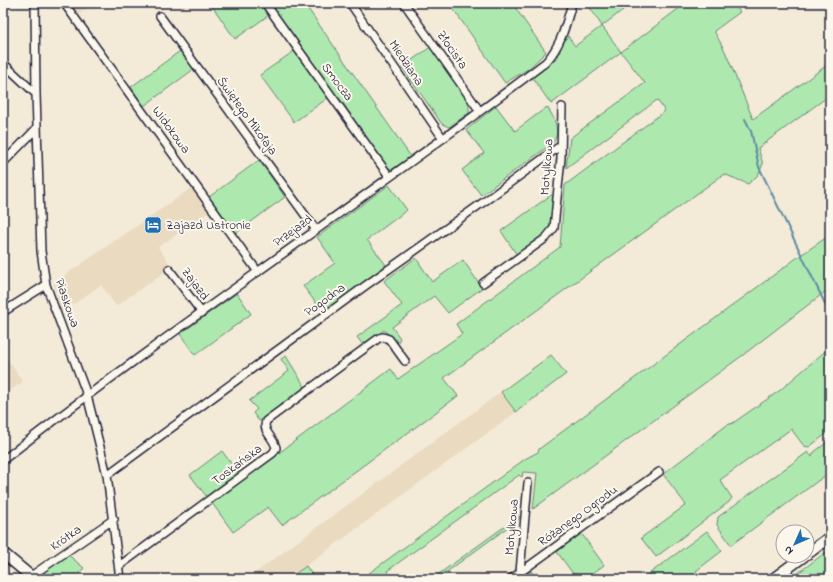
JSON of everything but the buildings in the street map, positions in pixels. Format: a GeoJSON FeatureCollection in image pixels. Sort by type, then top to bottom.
{"type":"FeatureCollection","features":[{"type":"Feature","properties":{"kind":"street","name":"Piaskowa"},"geometry":{"type":"LineString","coordinates":[[34,3],[42,252],[46,285],[87,395],[107,475],[114,519],[120,579]]}},
{"type":"Feature","properties":{"kind":"street","name":"Widokowa"},"geometry":{"type":"LineString","coordinates":[[64,3],[258,272]]}},
{"type":"Feature","properties":{"kind":"street","name":"Smocza"},"geometry":{"type":"LineString","coordinates":[[265,3],[389,176]]}},
{"type":"Feature","properties":{"kind":"street","name":"Miedziana"},"geometry":{"type":"LineString","coordinates":[[350,3],[442,137]]}},
{"type":"Feature","properties":{"kind":"street","name":"Złocista"},"geometry":{"type":"LineString","coordinates":[[404,3],[479,110]]}},
{"type":"Feature","properties":{"kind":"street","name":"Przejazd"},"geometry":{"type":"LineString","coordinates":[[3,460],[87,395],[202,313],[542,64],[553,53],[564,32],[572,3]]}},
{"type":"Feature","properties":{"kind":"street","name":"Świętego Mikołaja"},"geometry":{"type":"LineString","coordinates":[[160,16],[316,230]]}},
{"type":"Feature","properties":{"kind":"street"},"geometry":{"type":"LineString","coordinates":[[3,63],[36,94]]}},
{"type":"Feature","properties":{"kind":"street","name":"Motylkowa"},"geometry":{"type":"LineString","coordinates":[[483,283],[546,238],[554,228],[561,158],[560,146],[562,107]]}},
{"type":"Feature","properties":{"kind":"street"},"geometry":{"type":"LineString","coordinates":[[3,163],[37,128]]}},
{"type":"Feature","properties":{"kind":"street","name":"Pogodna"},"geometry":{"type":"LineString","coordinates":[[107,475],[333,309],[560,146]]}},
{"type":"Feature","properties":{"kind":"street","name":"Zajazd"},"geometry":{"type":"LineString","coordinates":[[169,269],[202,313]]}},
{"type":"Feature","properties":{"kind":"street"},"geometry":{"type":"LineString","coordinates":[[3,312],[46,285]]}},
{"type":"Feature","properties":{"kind":"street","name":"Toskańska"},"geometry":{"type":"LineString","coordinates":[[119,566],[273,453],[276,448],[276,443],[266,430],[266,421],[378,338],[383,337],[389,339],[405,361]]}},
{"type":"Feature","properties":{"kind":"street","name":"Różanego Ogrodu"},"geometry":{"type":"LineString","coordinates":[[511,579],[659,472]]}},
{"type":"Feature","properties":{"kind":"street","name":"Motylkowa"},"geometry":{"type":"LineString","coordinates":[[520,572],[528,483]]}},
{"type":"Feature","properties":{"kind":"street","name":"Krótka"},"geometry":{"type":"LineString","coordinates":[[33,578],[114,519]]}},
{"type":"Feature","properties":{"kind":"street"},"geometry":{"type":"LineString","coordinates":[[815,548],[830,537]]}},
{"type":"Feature","properties":{"kind":"street"},"geometry":{"type":"LineString","coordinates":[[3,553],[33,578]]}},
{"type":"Feature","properties":{"kind":"street"},"geometry":{"type":"LineString","coordinates":[[773,579],[793,564]]}},
{"type":"Feature","properties":{"kind":"shaded area"},"geometry":{"type":"Polygon","coordinates":[[[69,3],[94,3],[78,15],[69,3]]]}},
{"type":"Feature","properties":{"kind":"shaded area"},"geometry":{"type":"Polygon","coordinates":[[[193,187],[210,211],[158,247],[172,267],[116,306],[101,285],[62,312],[54,283],[193,187]]]}},
{"type":"Feature","properties":{"kind":"shaded area"},"geometry":{"type":"Polygon","coordinates":[[[3,353],[23,382],[3,395],[3,353]]]}},
{"type":"Feature","properties":{"kind":"shaded area"},"geometry":{"type":"Polygon","coordinates":[[[501,392],[516,412],[288,579],[247,579],[501,392]]]}},
{"type":"Feature","properties":{"kind":"green space"},"geometry":{"type":"Polygon","coordinates":[[[210,3],[261,3],[269,15],[235,39],[210,3]]]}},
{"type":"Feature","properties":{"kind":"green space"},"geometry":{"type":"Polygon","coordinates":[[[268,3],[304,3],[411,157],[393,169],[387,168],[340,99],[323,82],[268,3]]]}},
{"type":"Feature","properties":{"kind":"green space"},"geometry":{"type":"Polygon","coordinates":[[[449,3],[512,3],[546,52],[528,69],[505,83],[449,3]]]}},
{"type":"Feature","properties":{"kind":"green space"},"geometry":{"type":"Polygon","coordinates":[[[587,3],[632,3],[602,26],[587,3]]]}},
{"type":"Feature","properties":{"kind":"green space"},"geometry":{"type":"Polygon","coordinates":[[[686,3],[733,3],[740,12],[714,31],[725,51],[753,119],[830,63],[830,95],[758,148],[763,164],[758,175],[748,184],[724,174],[444,378],[458,396],[282,525],[268,507],[233,532],[212,503],[391,369],[398,379],[462,334],[456,324],[560,247],[565,185],[665,111],[657,100],[566,168],[570,138],[645,83],[621,52],[686,3]]]}},
{"type":"Feature","properties":{"kind":"green space"},"geometry":{"type":"Polygon","coordinates":[[[602,26],[621,52],[551,104],[532,77],[558,57],[562,45],[568,36],[575,46],[602,26]]]}},
{"type":"Feature","properties":{"kind":"green space"},"geometry":{"type":"Polygon","coordinates":[[[432,46],[469,101],[469,113],[449,127],[442,124],[402,67],[432,46]]]}},
{"type":"Feature","properties":{"kind":"green space"},"geometry":{"type":"Polygon","coordinates":[[[180,51],[194,69],[144,106],[131,87],[180,51]]]}},
{"type":"Feature","properties":{"kind":"green space"},"geometry":{"type":"Polygon","coordinates":[[[294,51],[328,98],[294,122],[260,75],[294,51]]]}},
{"type":"Feature","properties":{"kind":"green space"},"geometry":{"type":"Polygon","coordinates":[[[496,106],[515,131],[547,107],[556,124],[556,134],[553,143],[481,195],[462,170],[484,153],[466,130],[496,106]]]}},
{"type":"Feature","properties":{"kind":"green space"},"geometry":{"type":"Polygon","coordinates":[[[259,160],[285,197],[236,233],[209,197],[259,160]]]}},
{"type":"Feature","properties":{"kind":"green space"},"geometry":{"type":"Polygon","coordinates":[[[389,185],[407,210],[367,240],[386,265],[323,312],[303,286],[335,263],[317,237],[389,185]]]}},
{"type":"Feature","properties":{"kind":"green space"},"geometry":{"type":"Polygon","coordinates":[[[551,195],[555,196],[552,219],[546,232],[536,242],[517,255],[501,231],[551,195]]]}},
{"type":"Feature","properties":{"kind":"green space"},"geometry":{"type":"Polygon","coordinates":[[[830,235],[830,288],[743,355],[533,509],[537,473],[523,472],[522,477],[519,475],[387,571],[392,579],[361,579],[525,459],[538,452],[539,449],[798,257],[830,235]]]}},
{"type":"Feature","properties":{"kind":"green space"},"geometry":{"type":"Polygon","coordinates":[[[416,258],[432,282],[463,260],[482,288],[448,313],[434,296],[392,327],[400,338],[397,344],[384,330],[363,345],[357,337],[402,305],[384,281],[416,258]]]}},
{"type":"Feature","properties":{"kind":"green space"},"geometry":{"type":"Polygon","coordinates":[[[237,293],[251,314],[195,355],[180,334],[237,293]]]}},
{"type":"Feature","properties":{"kind":"green space"},"geometry":{"type":"Polygon","coordinates":[[[830,347],[830,431],[809,447],[804,446],[791,429],[720,480],[732,498],[729,502],[656,557],[641,538],[686,505],[663,474],[727,425],[733,423],[779,391],[830,347]]]}},
{"type":"Feature","properties":{"kind":"green space"},"geometry":{"type":"Polygon","coordinates":[[[551,355],[566,374],[516,412],[501,392],[551,355]]]}},
{"type":"Feature","properties":{"kind":"green space"},"geometry":{"type":"Polygon","coordinates":[[[286,356],[305,387],[259,421],[253,413],[257,409],[249,401],[289,371],[281,359],[286,356]]]}},
{"type":"Feature","properties":{"kind":"green space"},"geometry":{"type":"Polygon","coordinates":[[[830,440],[830,472],[731,545],[717,525],[718,517],[808,452],[812,457],[813,453],[830,440]]]}},
{"type":"Feature","properties":{"kind":"green space"},"geometry":{"type":"Polygon","coordinates":[[[222,451],[239,474],[207,497],[190,475],[222,451]]]}},
{"type":"Feature","properties":{"kind":"green space"},"geometry":{"type":"Polygon","coordinates":[[[519,516],[519,519],[437,579],[432,579],[519,516]]]}},
{"type":"Feature","properties":{"kind":"green space"},"geometry":{"type":"Polygon","coordinates":[[[707,531],[722,551],[696,571],[702,579],[642,579],[707,531]]]}},
{"type":"Feature","properties":{"kind":"green space"},"geometry":{"type":"Polygon","coordinates":[[[581,533],[604,565],[585,579],[577,579],[557,552],[581,533]]]}},
{"type":"Feature","properties":{"kind":"green space"},"geometry":{"type":"Polygon","coordinates":[[[830,549],[830,579],[790,579],[810,564],[815,564],[815,560],[830,549]]]}},
{"type":"Feature","properties":{"kind":"green space"},"geometry":{"type":"Polygon","coordinates":[[[67,554],[84,568],[73,579],[44,579],[39,575],[67,554]]]}},
{"type":"Feature","properties":{"kind":"green space"},"geometry":{"type":"Polygon","coordinates":[[[306,566],[315,579],[288,579],[306,566]]]}},
{"type":"Feature","properties":{"kind":"green space"},"geometry":{"type":"Polygon","coordinates":[[[531,571],[538,579],[520,579],[531,571]]]}},
{"type":"Feature","properties":{"kind":"waterway"},"geometry":{"type":"LineString","coordinates":[[745,119],[751,131],[759,167],[830,314]]}},
{"type":"Feature","properties":{"kind":"place","name":"Zajazd Ustronie"},"geometry":{"type":"Point","coordinates":[153,225]}}]}
